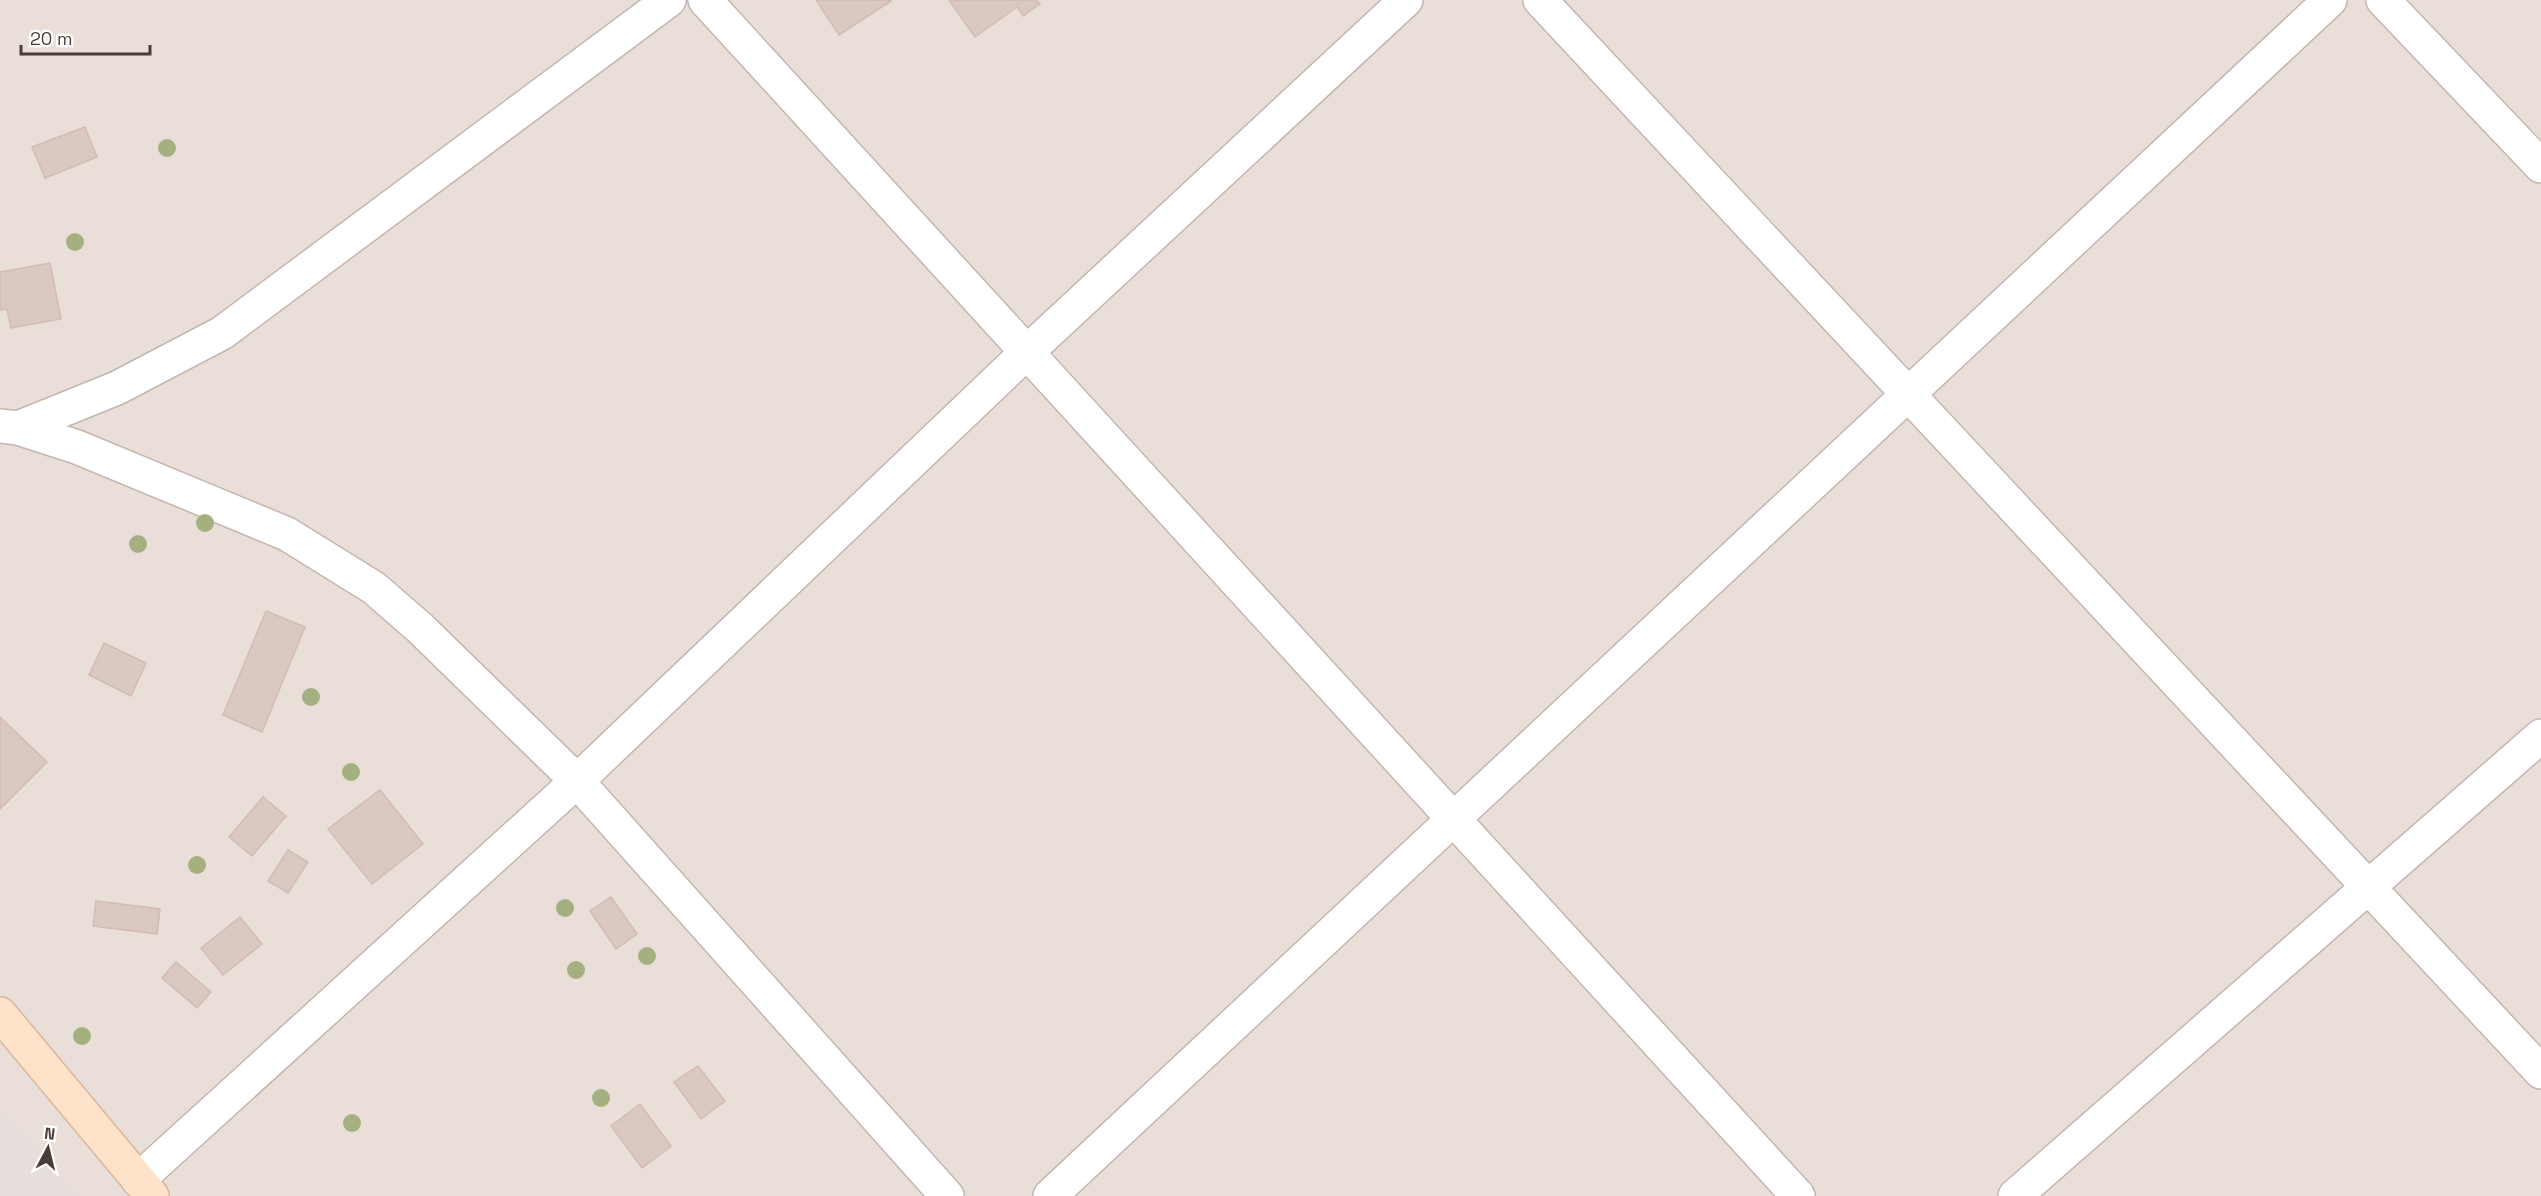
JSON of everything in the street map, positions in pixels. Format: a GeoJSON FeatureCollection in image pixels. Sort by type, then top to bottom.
{"type":"FeatureCollection","features":[{"type":"Feature","properties":{"kind":"street"},"geometry":{"type":"LineString","coordinates":[[9,427],[117,388],[222,333],[669,0]]}},
{"type":"Feature","properties":{"kind":"street"},"geometry":{"type":"LineString","coordinates":[[705,0],[1798,1196]]}},
{"type":"Feature","properties":{"kind":"street"},"geometry":{"type":"LineString","coordinates":[[0,1014],[145,1188],[1027,352],[1406,0]]}},
{"type":"Feature","properties":{"kind":"street"},"geometry":{"type":"LineString","coordinates":[[1540,0],[2370,886],[2541,1072]]}},
{"type":"Feature","properties":{"kind":"street"},"geometry":{"type":"LineString","coordinates":[[1050,1196],[1452,817],[2330,0]]}},
{"type":"Feature","properties":{"kind":"street"},"geometry":{"type":"LineString","coordinates":[[2383,0],[2541,166]]}},
{"type":"Feature","properties":{"kind":"street"},"geometry":{"type":"LineString","coordinates":[[9,427],[77,447],[287,534],[374,588],[420,628],[577,781],[948,1196]]}},
{"type":"Feature","properties":{"kind":"street"},"geometry":{"type":"LineString","coordinates":[[2015,1196],[2541,736]]}},
{"type":"Feature","properties":{"kind":"shaded area"},"geometry":{"type":"Polygon","coordinates":[[[0,0],[2541,0],[2541,1196],[0,1196],[0,0]]]}},
{"type":"Feature","properties":{"kind":"shaded area"},"geometry":{"type":"Polygon","coordinates":[[[0,1106],[79,1196],[0,1196],[0,1106]]]}},
{"type":"Feature","properties":{"kind":"building"},"geometry":{"type":"Polygon","coordinates":[[[816,0],[891,0],[891,1],[839,35],[816,0]]]}},
{"type":"Feature","properties":{"kind":"building"},"geometry":{"type":"Polygon","coordinates":[[[949,0],[1036,0],[1040,4],[1023,16],[1017,7],[975,37],[949,0]]]}},
{"type":"Feature","properties":{"kind":"building"},"geometry":{"type":"Polygon","coordinates":[[[85,127],[97,157],[45,178],[32,147],[85,127]]]}},
{"type":"Feature","properties":{"kind":"building"},"geometry":{"type":"Polygon","coordinates":[[[50,263],[61,319],[11,328],[7,309],[0,310],[0,272],[50,263]]]}},
{"type":"Feature","properties":{"kind":"building"},"geometry":{"type":"Polygon","coordinates":[[[266,611],[305,627],[262,732],[223,715],[266,611]]]}},
{"type":"Feature","properties":{"kind":"building"},"geometry":{"type":"Polygon","coordinates":[[[104,643],[146,663],[131,696],[89,675],[104,643]]]}},
{"type":"Feature","properties":{"kind":"building"},"geometry":{"type":"Polygon","coordinates":[[[0,717],[47,762],[0,809],[0,717]]]}},
{"type":"Feature","properties":{"kind":"building"},"geometry":{"type":"Polygon","coordinates":[[[380,790],[423,844],[372,884],[328,829],[380,790]]]}},
{"type":"Feature","properties":{"kind":"building"},"geometry":{"type":"Polygon","coordinates":[[[263,797],[286,816],[252,856],[229,837],[263,797]]]}},
{"type":"Feature","properties":{"kind":"building"},"geometry":{"type":"Polygon","coordinates":[[[288,850],[308,862],[288,893],[268,881],[288,850]]]}},
{"type":"Feature","properties":{"kind":"building"},"geometry":{"type":"Polygon","coordinates":[[[611,897],[637,934],[616,949],[590,911],[611,897]]]}},
{"type":"Feature","properties":{"kind":"building"},"geometry":{"type":"Polygon","coordinates":[[[96,901],[160,909],[157,934],[93,926],[96,901]]]}},
{"type":"Feature","properties":{"kind":"building"},"geometry":{"type":"Polygon","coordinates":[[[240,917],[262,944],[223,975],[201,948],[240,917]]]}},
{"type":"Feature","properties":{"kind":"building"},"geometry":{"type":"Polygon","coordinates":[[[176,962],[211,992],[197,1008],[162,978],[176,962]]]}},
{"type":"Feature","properties":{"kind":"building"},"geometry":{"type":"Polygon","coordinates":[[[698,1066],[725,1101],[701,1119],[674,1082],[698,1066]]]}},
{"type":"Feature","properties":{"kind":"building"},"geometry":{"type":"Polygon","coordinates":[[[640,1104],[671,1146],[642,1168],[611,1126],[640,1104]]]}}]}
